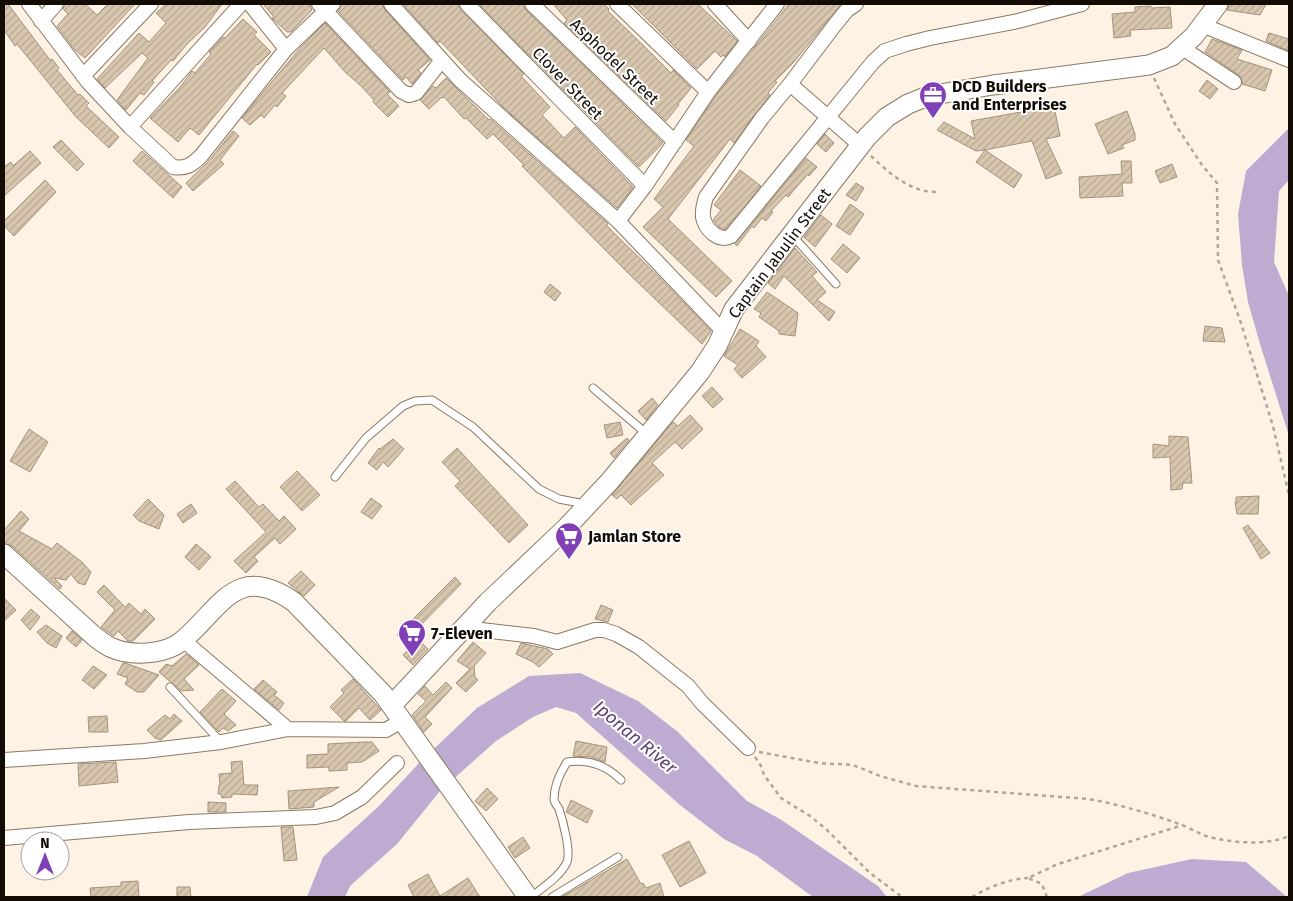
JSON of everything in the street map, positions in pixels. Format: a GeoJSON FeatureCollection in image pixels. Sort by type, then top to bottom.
{"type":"FeatureCollection","features":[{"type":"Feature","properties":{"kind":"street"},"geometry":{"type":"LineString","coordinates":[[29,4],[83,76],[130,127],[173,167],[183,168],[192,164],[201,156],[286,49],[326,6],[400,91],[409,95],[416,94],[442,60]]}},
{"type":"Feature","properties":{"kind":"street"},"geometry":{"type":"LineString","coordinates":[[41,21],[56,4]]}},
{"type":"Feature","properties":{"kind":"street"},"geometry":{"type":"LineString","coordinates":[[83,76],[151,4]]}},
{"type":"Feature","properties":{"kind":"street"},"geometry":{"type":"LineString","coordinates":[[130,127],[241,4]]}},
{"type":"Feature","properties":{"kind":"street"},"geometry":{"type":"LineString","coordinates":[[250,4],[286,49]]}},
{"type":"Feature","properties":{"kind":"street"},"geometry":{"type":"LineString","coordinates":[[391,4],[460,80],[618,221],[723,331]]}},
{"type":"Feature","properties":{"kind":"street","name":"Clover Street"},"geometry":{"type":"LineString","coordinates":[[467,4],[645,186]]}},
{"type":"Feature","properties":{"kind":"street","name":"Asphodel Street"},"geometry":{"type":"LineString","coordinates":[[532,4],[675,142]]}},
{"type":"Feature","properties":{"kind":"street"},"geometry":{"type":"LineString","coordinates":[[617,4],[708,92]]}},
{"type":"Feature","properties":{"kind":"street"},"geometry":{"type":"LineString","coordinates":[[715,4],[749,41]]}},
{"type":"Feature","properties":{"kind":"street"},"geometry":{"type":"LineString","coordinates":[[618,221],[645,186],[708,92],[777,4]]}},
{"type":"Feature","properties":{"kind":"street"},"geometry":{"type":"LineString","coordinates":[[856,4],[834,26],[762,118],[706,197],[703,218],[710,230],[720,238],[726,239],[731,236],[873,62],[885,52],[930,38],[1018,21],[1082,4]]}},
{"type":"Feature","properties":{"kind":"street","name":"Captain Jabulin Street"},"geometry":{"type":"LineString","coordinates":[[392,705],[488,602],[588,505],[648,435],[700,372],[716,346],[734,309],[867,137],[887,117],[908,104],[928,96],[993,85],[1149,65],[1172,56],[1194,36],[1218,4]]}},
{"type":"Feature","properties":{"kind":"street"},"geometry":{"type":"LineString","coordinates":[[1202,25],[1289,60]]}},
{"type":"Feature","properties":{"kind":"street"},"geometry":{"type":"LineString","coordinates":[[1182,47],[1234,82]]}},
{"type":"Feature","properties":{"kind":"street"},"geometry":{"type":"LineString","coordinates":[[790,84],[861,146]]}},
{"type":"Feature","properties":{"kind":"street"},"geometry":{"type":"LineString","coordinates":[[4,554],[94,636],[110,647],[124,651],[142,653],[167,649],[183,640],[229,594],[251,586],[277,591],[294,602],[373,682],[392,705],[529,897]]}},
{"type":"Feature","properties":{"kind":"street"},"geometry":{"type":"LineString","coordinates":[[464,628],[534,636],[557,642],[595,630],[604,630],[616,634],[639,647],[688,686],[702,703],[748,748]]}},
{"type":"Feature","properties":{"kind":"street"},"geometry":{"type":"LineString","coordinates":[[183,640],[288,729]]}},
{"type":"Feature","properties":{"kind":"street"},"geometry":{"type":"LineString","coordinates":[[4,760],[144,751],[221,742],[288,729],[386,730],[407,727]]}},
{"type":"Feature","properties":{"kind":"street"},"geometry":{"type":"LineString","coordinates":[[4,838],[190,822],[316,817],[334,813],[362,797],[397,763]]}},
{"type":"Feature","properties":{"kind":"lane"},"geometry":{"type":"LineString","coordinates":[[792,234],[836,284]]}},
{"type":"Feature","properties":{"kind":"lane"},"geometry":{"type":"LineString","coordinates":[[593,388],[648,435]]}},
{"type":"Feature","properties":{"kind":"lane"},"geometry":{"type":"LineString","coordinates":[[335,477],[366,438],[403,406],[416,401],[432,400],[473,427],[539,489],[560,498],[588,505]]}},
{"type":"Feature","properties":{"kind":"lane"},"geometry":{"type":"LineString","coordinates":[[170,688],[221,742]]}},
{"type":"Feature","properties":{"kind":"lane"},"geometry":{"type":"LineString","coordinates":[[529,897],[561,872],[567,861],[569,853],[567,840],[559,810],[554,801],[559,774],[567,762],[582,760],[596,764],[613,772],[621,780]]}},
{"type":"Feature","properties":{"kind":"lane"},"geometry":{"type":"LineString","coordinates":[[552,897],[618,857]]}},
{"type":"Feature","properties":{"kind":"path"},"geometry":{"type":"LineString","coordinates":[[1149,65],[1175,124],[1217,183],[1218,260],[1240,320],[1273,426],[1289,495]]}},
{"type":"Feature","properties":{"kind":"path"},"geometry":{"type":"LineString","coordinates":[[861,146],[899,180],[927,192],[936,192]]}},
{"type":"Feature","properties":{"kind":"path"},"geometry":{"type":"LineString","coordinates":[[748,748],[818,763],[854,765],[880,776],[916,786],[1089,799],[1116,804],[1183,825],[1206,836],[1236,841],[1271,842],[1279,841],[1289,836]]}},
{"type":"Feature","properties":{"kind":"path"},"geometry":{"type":"LineString","coordinates":[[748,748],[761,766],[764,775],[781,798],[810,816],[826,829],[870,873],[902,897]]}},
{"type":"Feature","properties":{"kind":"path"},"geometry":{"type":"LineString","coordinates":[[1028,878],[1058,864],[1183,825]]}},
{"type":"Feature","properties":{"kind":"path"},"geometry":{"type":"LineString","coordinates":[[972,897],[986,889],[1018,878],[1028,878],[1042,884],[1047,897]]}},
{"type":"Feature","properties":{"kind":"water"},"geometry":{"type":"Polygon","coordinates":[[[1289,128],[1289,180],[1279,191],[1274,262],[1289,296],[1289,436],[1248,302],[1242,265],[1238,214],[1246,171],[1289,128]]]}},
{"type":"Feature","properties":{"kind":"water","name":"Iponan River"},"geometry":{"type":"Polygon","coordinates":[[[580,673],[638,701],[678,732],[747,801],[780,819],[878,886],[887,897],[813,897],[757,856],[724,839],[680,805],[576,713],[556,707],[533,717],[496,741],[440,791],[397,844],[350,886],[345,897],[307,897],[323,857],[379,806],[421,761],[477,708],[529,676],[580,673]]]}},
{"type":"Feature","properties":{"kind":"water"},"geometry":{"type":"Polygon","coordinates":[[[1192,859],[1246,862],[1287,897],[1078,897],[1128,873],[1192,859]]]}},
{"type":"Feature","properties":{"kind":"building"},"geometry":{"type":"Polygon","coordinates":[[[4,4],[8,4],[78,95],[80,94],[89,103],[86,106],[119,137],[109,148],[76,117],[17,44],[15,46],[4,30],[4,4]]]}},
{"type":"Feature","properties":{"kind":"building"},"geometry":{"type":"Polygon","coordinates":[[[65,4],[85,4],[97,15],[108,4],[135,4],[85,58],[75,50],[57,26],[68,14],[63,9],[65,4]]]}},
{"type":"Feature","properties":{"kind":"building"},"geometry":{"type":"Polygon","coordinates":[[[166,4],[222,4],[205,27],[152,81],[154,82],[144,95],[140,93],[126,110],[117,100],[148,58],[142,53],[105,88],[97,79],[139,33],[149,42],[166,23],[156,13],[166,4]]]}},
{"type":"Feature","properties":{"kind":"building"},"geometry":{"type":"Polygon","coordinates":[[[263,4],[310,4],[312,10],[291,32],[287,32],[272,18],[274,17],[263,4]]]}},
{"type":"Feature","properties":{"kind":"building"},"geometry":{"type":"Polygon","coordinates":[[[342,4],[382,4],[385,10],[430,60],[418,70],[421,73],[412,84],[406,77],[403,80],[338,11],[342,4]]]}},
{"type":"Feature","properties":{"kind":"building"},"geometry":{"type":"Polygon","coordinates":[[[403,4],[458,4],[461,10],[524,74],[521,76],[550,107],[542,115],[564,138],[575,127],[633,187],[617,208],[502,106],[440,41],[438,43],[403,4]]]}},
{"type":"Feature","properties":{"kind":"building"},"geometry":{"type":"Polygon","coordinates":[[[479,4],[522,4],[663,143],[639,167],[479,4]]]}},
{"type":"Feature","properties":{"kind":"building"},"geometry":{"type":"Polygon","coordinates":[[[553,4],[604,4],[609,9],[608,11],[671,73],[673,70],[691,88],[666,121],[564,23],[567,20],[553,4]]]}},
{"type":"Feature","properties":{"kind":"building"},"geometry":{"type":"Polygon","coordinates":[[[632,4],[698,4],[737,41],[725,57],[723,55],[721,57],[715,51],[697,69],[632,4]]]}},
{"type":"Feature","properties":{"kind":"building"},"geometry":{"type":"Polygon","coordinates":[[[789,4],[841,4],[794,62],[775,81],[777,82],[768,93],[770,95],[734,143],[730,139],[668,219],[732,281],[716,297],[643,227],[663,207],[654,199],[694,146],[686,140],[715,97],[789,4]]]}},
{"type":"Feature","properties":{"kind":"building"},"geometry":{"type":"Polygon","coordinates":[[[1229,4],[1266,4],[1260,15],[1227,10],[1229,4]]]}},
{"type":"Feature","properties":{"kind":"building"},"geometry":{"type":"Polygon","coordinates":[[[1151,6],[1151,8],[1170,7],[1172,28],[1130,30],[1131,36],[1114,38],[1112,14],[1135,12],[1135,7],[1151,6]]]}},
{"type":"Feature","properties":{"kind":"building"},"geometry":{"type":"Polygon","coordinates":[[[243,19],[257,32],[254,35],[271,52],[257,64],[199,135],[190,128],[178,142],[150,118],[181,86],[192,71],[195,73],[211,54],[209,52],[223,37],[225,38],[243,19]]]}},
{"type":"Feature","properties":{"kind":"building"},"geometry":{"type":"Polygon","coordinates":[[[325,23],[390,92],[387,94],[399,106],[388,117],[324,48],[282,93],[286,96],[277,107],[275,105],[264,118],[261,115],[250,125],[242,118],[300,48],[325,23]]]}},
{"type":"Feature","properties":{"kind":"building"},"geometry":{"type":"Polygon","coordinates":[[[1269,33],[1289,39],[1289,51],[1266,41],[1269,33]]]}},
{"type":"Feature","properties":{"kind":"building"},"geometry":{"type":"Polygon","coordinates":[[[1212,39],[1242,50],[1237,59],[1272,70],[1265,91],[1242,84],[1242,79],[1239,75],[1205,52],[1212,39]]]}},
{"type":"Feature","properties":{"kind":"building"},"geometry":{"type":"Polygon","coordinates":[[[446,78],[489,120],[608,224],[606,225],[711,331],[702,344],[628,273],[493,134],[487,139],[466,118],[464,119],[444,97],[429,109],[420,100],[433,86],[436,88],[446,78]]]}},
{"type":"Feature","properties":{"kind":"building"},"geometry":{"type":"Polygon","coordinates":[[[1207,80],[1218,89],[1210,99],[1199,91],[1207,80]]]}},
{"type":"Feature","properties":{"kind":"building"},"geometry":{"type":"Polygon","coordinates":[[[1054,106],[1060,136],[1046,139],[1062,173],[1046,179],[1032,141],[976,151],[937,130],[944,122],[975,139],[971,121],[1054,106]]]}},
{"type":"Feature","properties":{"kind":"building"},"geometry":{"type":"Polygon","coordinates":[[[1127,111],[1135,134],[1135,140],[1122,145],[1124,148],[1108,154],[1095,124],[1127,111]]]}},
{"type":"Feature","properties":{"kind":"building"},"geometry":{"type":"Polygon","coordinates":[[[233,131],[239,136],[220,160],[224,164],[193,191],[186,183],[208,162],[233,131]]]}},
{"type":"Feature","properties":{"kind":"building"},"geometry":{"type":"Polygon","coordinates":[[[825,134],[834,143],[826,152],[817,144],[825,134]]]}},
{"type":"Feature","properties":{"kind":"building"},"geometry":{"type":"Polygon","coordinates":[[[61,140],[84,164],[77,171],[53,147],[61,140]]]}},
{"type":"Feature","properties":{"kind":"building"},"geometry":{"type":"Polygon","coordinates":[[[985,150],[1022,175],[1014,188],[976,162],[985,150]]]}},
{"type":"Feature","properties":{"kind":"building"},"geometry":{"type":"Polygon","coordinates":[[[30,151],[41,163],[4,196],[4,167],[11,162],[13,166],[30,151]]]}},
{"type":"Feature","properties":{"kind":"building"},"geometry":{"type":"Polygon","coordinates":[[[142,151],[182,187],[173,198],[133,161],[142,151]]]}},
{"type":"Feature","properties":{"kind":"building"},"geometry":{"type":"Polygon","coordinates":[[[806,158],[817,167],[809,176],[808,174],[788,197],[786,195],[771,211],[773,212],[766,221],[762,218],[754,228],[752,226],[737,246],[735,244],[806,158]]]}},
{"type":"Feature","properties":{"kind":"building"},"geometry":{"type":"Polygon","coordinates":[[[1121,161],[1131,161],[1132,183],[1122,183],[1123,196],[1080,198],[1079,177],[1122,174],[1121,161]]]}},
{"type":"Feature","properties":{"kind":"building"},"geometry":{"type":"Polygon","coordinates":[[[1172,164],[1177,177],[1160,183],[1155,171],[1172,164]]]}},
{"type":"Feature","properties":{"kind":"building"},"geometry":{"type":"Polygon","coordinates":[[[740,170],[761,186],[726,229],[723,229],[713,220],[721,210],[714,205],[740,170]]]}},
{"type":"Feature","properties":{"kind":"building"},"geometry":{"type":"Polygon","coordinates":[[[45,180],[56,192],[14,236],[4,226],[4,221],[45,180]]]}},
{"type":"Feature","properties":{"kind":"building"},"geometry":{"type":"Polygon","coordinates":[[[856,183],[864,188],[856,201],[846,195],[856,183]]]}},
{"type":"Feature","properties":{"kind":"building"},"geometry":{"type":"Polygon","coordinates":[[[850,204],[864,214],[850,235],[836,226],[850,204]]]}},
{"type":"Feature","properties":{"kind":"building"},"geometry":{"type":"Polygon","coordinates":[[[821,215],[832,224],[815,247],[804,237],[821,215]]]}},
{"type":"Feature","properties":{"kind":"building"},"geometry":{"type":"Polygon","coordinates":[[[843,244],[860,258],[847,273],[831,259],[843,244]]]}},
{"type":"Feature","properties":{"kind":"building"},"geometry":{"type":"Polygon","coordinates":[[[795,248],[817,272],[812,276],[826,292],[817,300],[835,312],[829,321],[784,276],[775,289],[768,283],[795,248]]]}},
{"type":"Feature","properties":{"kind":"building"},"geometry":{"type":"Polygon","coordinates":[[[550,284],[561,293],[555,301],[544,292],[550,284]]]}},
{"type":"Feature","properties":{"kind":"building"},"geometry":{"type":"Polygon","coordinates":[[[767,292],[798,313],[795,336],[779,334],[779,331],[759,317],[761,313],[754,309],[767,292]]]}},
{"type":"Feature","properties":{"kind":"building"},"geometry":{"type":"Polygon","coordinates":[[[1205,326],[1222,328],[1225,342],[1203,341],[1205,326]]]}},
{"type":"Feature","properties":{"kind":"building"},"geometry":{"type":"Polygon","coordinates":[[[740,329],[759,341],[756,346],[766,357],[742,378],[734,369],[738,365],[724,356],[740,329]]]}},
{"type":"Feature","properties":{"kind":"building"},"geometry":{"type":"Polygon","coordinates":[[[712,387],[723,399],[713,408],[702,396],[712,387]]]}},
{"type":"Feature","properties":{"kind":"building"},"geometry":{"type":"Polygon","coordinates":[[[652,398],[658,405],[646,420],[638,411],[652,398]]]}},
{"type":"Feature","properties":{"kind":"building"},"geometry":{"type":"Polygon","coordinates":[[[690,415],[703,429],[682,449],[675,442],[652,463],[664,475],[631,505],[621,495],[617,499],[612,495],[673,422],[678,426],[690,415]]]}},
{"type":"Feature","properties":{"kind":"building"},"geometry":{"type":"Polygon","coordinates":[[[620,422],[623,435],[607,438],[604,425],[620,422]]]}},
{"type":"Feature","properties":{"kind":"building"},"geometry":{"type":"Polygon","coordinates":[[[29,429],[48,442],[30,472],[10,461],[29,429]]]}},
{"type":"Feature","properties":{"kind":"building"},"geometry":{"type":"Polygon","coordinates":[[[1169,436],[1188,437],[1192,483],[1183,483],[1182,489],[1171,490],[1170,457],[1153,458],[1153,444],[1169,446],[1169,436]]]}},
{"type":"Feature","properties":{"kind":"building"},"geometry":{"type":"Polygon","coordinates":[[[627,438],[629,440],[614,458],[610,453],[627,438]]]}},
{"type":"Feature","properties":{"kind":"building"},"geometry":{"type":"Polygon","coordinates":[[[393,439],[404,449],[388,467],[383,462],[377,470],[368,463],[379,448],[393,439]]]}},
{"type":"Feature","properties":{"kind":"building"},"geometry":{"type":"Polygon","coordinates":[[[457,448],[528,525],[509,543],[455,486],[460,481],[442,462],[457,448]]]}},
{"type":"Feature","properties":{"kind":"building"},"geometry":{"type":"Polygon","coordinates":[[[297,471],[320,495],[302,511],[280,487],[297,471]]]}},
{"type":"Feature","properties":{"kind":"building"},"geometry":{"type":"Polygon","coordinates":[[[235,481],[259,507],[263,504],[279,521],[284,516],[296,529],[280,544],[275,538],[254,557],[258,561],[246,573],[234,561],[266,532],[226,489],[235,481]]]}},
{"type":"Feature","properties":{"kind":"building"},"geometry":{"type":"Polygon","coordinates":[[[1259,496],[1258,514],[1237,514],[1236,497],[1259,496]]]}},
{"type":"Feature","properties":{"kind":"building"},"geometry":{"type":"Polygon","coordinates":[[[371,498],[382,506],[372,519],[361,512],[371,498]]]}},
{"type":"Feature","properties":{"kind":"building"},"geometry":{"type":"Polygon","coordinates":[[[148,499],[164,515],[159,529],[139,521],[133,515],[148,499]]]}},
{"type":"Feature","properties":{"kind":"building"},"geometry":{"type":"Polygon","coordinates":[[[191,504],[197,513],[183,523],[177,514],[191,504]]]}},
{"type":"Feature","properties":{"kind":"building"},"geometry":{"type":"Polygon","coordinates":[[[21,511],[29,519],[19,531],[52,549],[57,543],[82,562],[91,572],[85,585],[78,583],[71,574],[66,580],[54,578],[62,586],[60,589],[12,546],[4,543],[4,530],[21,511]]]}},
{"type":"Feature","properties":{"kind":"building"},"geometry":{"type":"Polygon","coordinates":[[[1248,525],[1270,553],[1261,559],[1243,528],[1248,525]]]}},
{"type":"Feature","properties":{"kind":"building"},"geometry":{"type":"Polygon","coordinates":[[[196,544],[211,557],[199,570],[185,557],[196,544]]]}},
{"type":"Feature","properties":{"kind":"building"},"geometry":{"type":"Polygon","coordinates":[[[301,571],[315,585],[304,596],[288,583],[301,571]]]}},
{"type":"Feature","properties":{"kind":"building"},"geometry":{"type":"Polygon","coordinates":[[[455,577],[461,584],[412,634],[428,649],[413,665],[403,655],[410,648],[397,635],[455,577]]]}},
{"type":"Feature","properties":{"kind":"building"},"geometry":{"type":"Polygon","coordinates":[[[104,585],[125,607],[129,603],[141,614],[145,609],[155,619],[133,641],[128,641],[118,631],[114,636],[101,627],[115,610],[97,592],[104,585]]]}},
{"type":"Feature","properties":{"kind":"building"},"geometry":{"type":"Polygon","coordinates":[[[4,598],[16,610],[4,621],[4,598]]]}},
{"type":"Feature","properties":{"kind":"building"},"geometry":{"type":"Polygon","coordinates":[[[601,605],[613,610],[608,622],[595,619],[601,605]]]}},
{"type":"Feature","properties":{"kind":"building"},"geometry":{"type":"Polygon","coordinates":[[[31,609],[40,617],[30,630],[21,620],[31,609]]]}},
{"type":"Feature","properties":{"kind":"building"},"geometry":{"type":"Polygon","coordinates":[[[46,625],[62,636],[56,648],[47,643],[37,632],[46,625]]]}},
{"type":"Feature","properties":{"kind":"building"},"geometry":{"type":"Polygon","coordinates":[[[72,631],[82,640],[76,647],[66,638],[72,631]]]}},
{"type":"Feature","properties":{"kind":"building"},"geometry":{"type":"Polygon","coordinates":[[[473,642],[486,653],[474,666],[475,677],[478,680],[466,692],[456,683],[470,669],[457,661],[473,642]]]}},
{"type":"Feature","properties":{"kind":"building"},"geometry":{"type":"Polygon","coordinates":[[[521,643],[548,649],[553,654],[539,667],[516,654],[521,643]]]}},
{"type":"Feature","properties":{"kind":"building"},"geometry":{"type":"Polygon","coordinates":[[[186,654],[199,665],[184,679],[194,690],[181,691],[159,672],[166,664],[172,666],[186,654]]]}},
{"type":"Feature","properties":{"kind":"building"},"geometry":{"type":"Polygon","coordinates":[[[123,663],[159,675],[144,692],[137,692],[125,684],[128,678],[117,674],[123,663]]]}},
{"type":"Feature","properties":{"kind":"building"},"geometry":{"type":"Polygon","coordinates":[[[93,666],[107,675],[94,689],[82,680],[93,666]]]}},
{"type":"Feature","properties":{"kind":"building"},"geometry":{"type":"Polygon","coordinates":[[[353,679],[381,710],[370,720],[359,708],[344,721],[330,707],[344,693],[341,690],[353,679]]]}},
{"type":"Feature","properties":{"kind":"building"},"geometry":{"type":"Polygon","coordinates":[[[263,680],[277,692],[274,695],[284,703],[279,710],[254,689],[263,680]]]}},
{"type":"Feature","properties":{"kind":"building"},"geometry":{"type":"Polygon","coordinates":[[[446,682],[452,688],[425,717],[432,724],[424,732],[412,715],[426,701],[418,694],[425,686],[433,695],[446,682]]]}},
{"type":"Feature","properties":{"kind":"building"},"geometry":{"type":"Polygon","coordinates":[[[222,689],[236,701],[224,714],[236,725],[228,731],[223,728],[219,732],[200,712],[222,689]]]}},
{"type":"Feature","properties":{"kind":"building"},"geometry":{"type":"Polygon","coordinates":[[[174,714],[182,721],[161,740],[155,738],[147,730],[165,715],[170,719],[174,714]]]}},
{"type":"Feature","properties":{"kind":"building"},"geometry":{"type":"Polygon","coordinates":[[[107,716],[108,732],[89,732],[88,717],[107,716]]]}},
{"type":"Feature","properties":{"kind":"building"},"geometry":{"type":"Polygon","coordinates":[[[576,741],[607,747],[605,762],[591,757],[573,756],[576,741]]]}},
{"type":"Feature","properties":{"kind":"building"},"geometry":{"type":"Polygon","coordinates":[[[372,742],[379,751],[362,762],[347,763],[347,770],[329,771],[329,767],[307,768],[307,755],[328,754],[328,744],[372,742]]]}},
{"type":"Feature","properties":{"kind":"building"},"geometry":{"type":"Polygon","coordinates":[[[242,761],[244,785],[258,785],[257,795],[232,794],[232,797],[222,798],[221,794],[218,794],[220,785],[219,774],[232,773],[231,762],[242,761]]]}},
{"type":"Feature","properties":{"kind":"building"},"geometry":{"type":"Polygon","coordinates":[[[116,762],[118,782],[79,786],[78,764],[116,762]]]}},
{"type":"Feature","properties":{"kind":"building"},"geometry":{"type":"Polygon","coordinates":[[[339,787],[314,802],[314,807],[289,809],[288,791],[339,787]]]}},
{"type":"Feature","properties":{"kind":"building"},"geometry":{"type":"Polygon","coordinates":[[[487,788],[498,799],[486,811],[475,801],[487,788]]]}},
{"type":"Feature","properties":{"kind":"building"},"geometry":{"type":"Polygon","coordinates":[[[571,800],[593,811],[587,823],[566,812],[571,800]]]}},
{"type":"Feature","properties":{"kind":"building"},"geometry":{"type":"Polygon","coordinates":[[[208,802],[226,803],[226,812],[208,812],[208,802]]]}},
{"type":"Feature","properties":{"kind":"building"},"geometry":{"type":"Polygon","coordinates":[[[281,827],[293,827],[297,860],[284,861],[281,827]]]}},
{"type":"Feature","properties":{"kind":"building"},"geometry":{"type":"Polygon","coordinates":[[[523,837],[530,848],[515,858],[508,847],[523,837]]]}},
{"type":"Feature","properties":{"kind":"building"},"geometry":{"type":"Polygon","coordinates":[[[689,841],[706,873],[680,887],[662,855],[689,841]]]}},
{"type":"Feature","properties":{"kind":"building"},"geometry":{"type":"Polygon","coordinates":[[[627,859],[641,884],[643,883],[646,888],[660,883],[664,897],[562,897],[627,859]]]}},
{"type":"Feature","properties":{"kind":"building"},"geometry":{"type":"Polygon","coordinates":[[[428,874],[440,896],[468,878],[480,897],[414,897],[408,885],[428,874]]]}},
{"type":"Feature","properties":{"kind":"building"},"geometry":{"type":"Polygon","coordinates":[[[138,881],[139,897],[91,897],[90,888],[121,886],[121,882],[138,881]]]}},
{"type":"Feature","properties":{"kind":"building"},"geometry":{"type":"Polygon","coordinates":[[[177,887],[190,887],[191,897],[177,897],[177,887]]]}},
{"type":"Feature","properties":{"kind":"place","name":"DCD Builders and Enterprises"},"geometry":{"type":"Point","coordinates":[933,119]}},
{"type":"Feature","properties":{"kind":"place","name":"Jamlan Store"},"geometry":{"type":"Point","coordinates":[569,560]}},
{"type":"Feature","properties":{"kind":"place","name":"7-Eleven"},"geometry":{"type":"Point","coordinates":[412,657]}}]}
